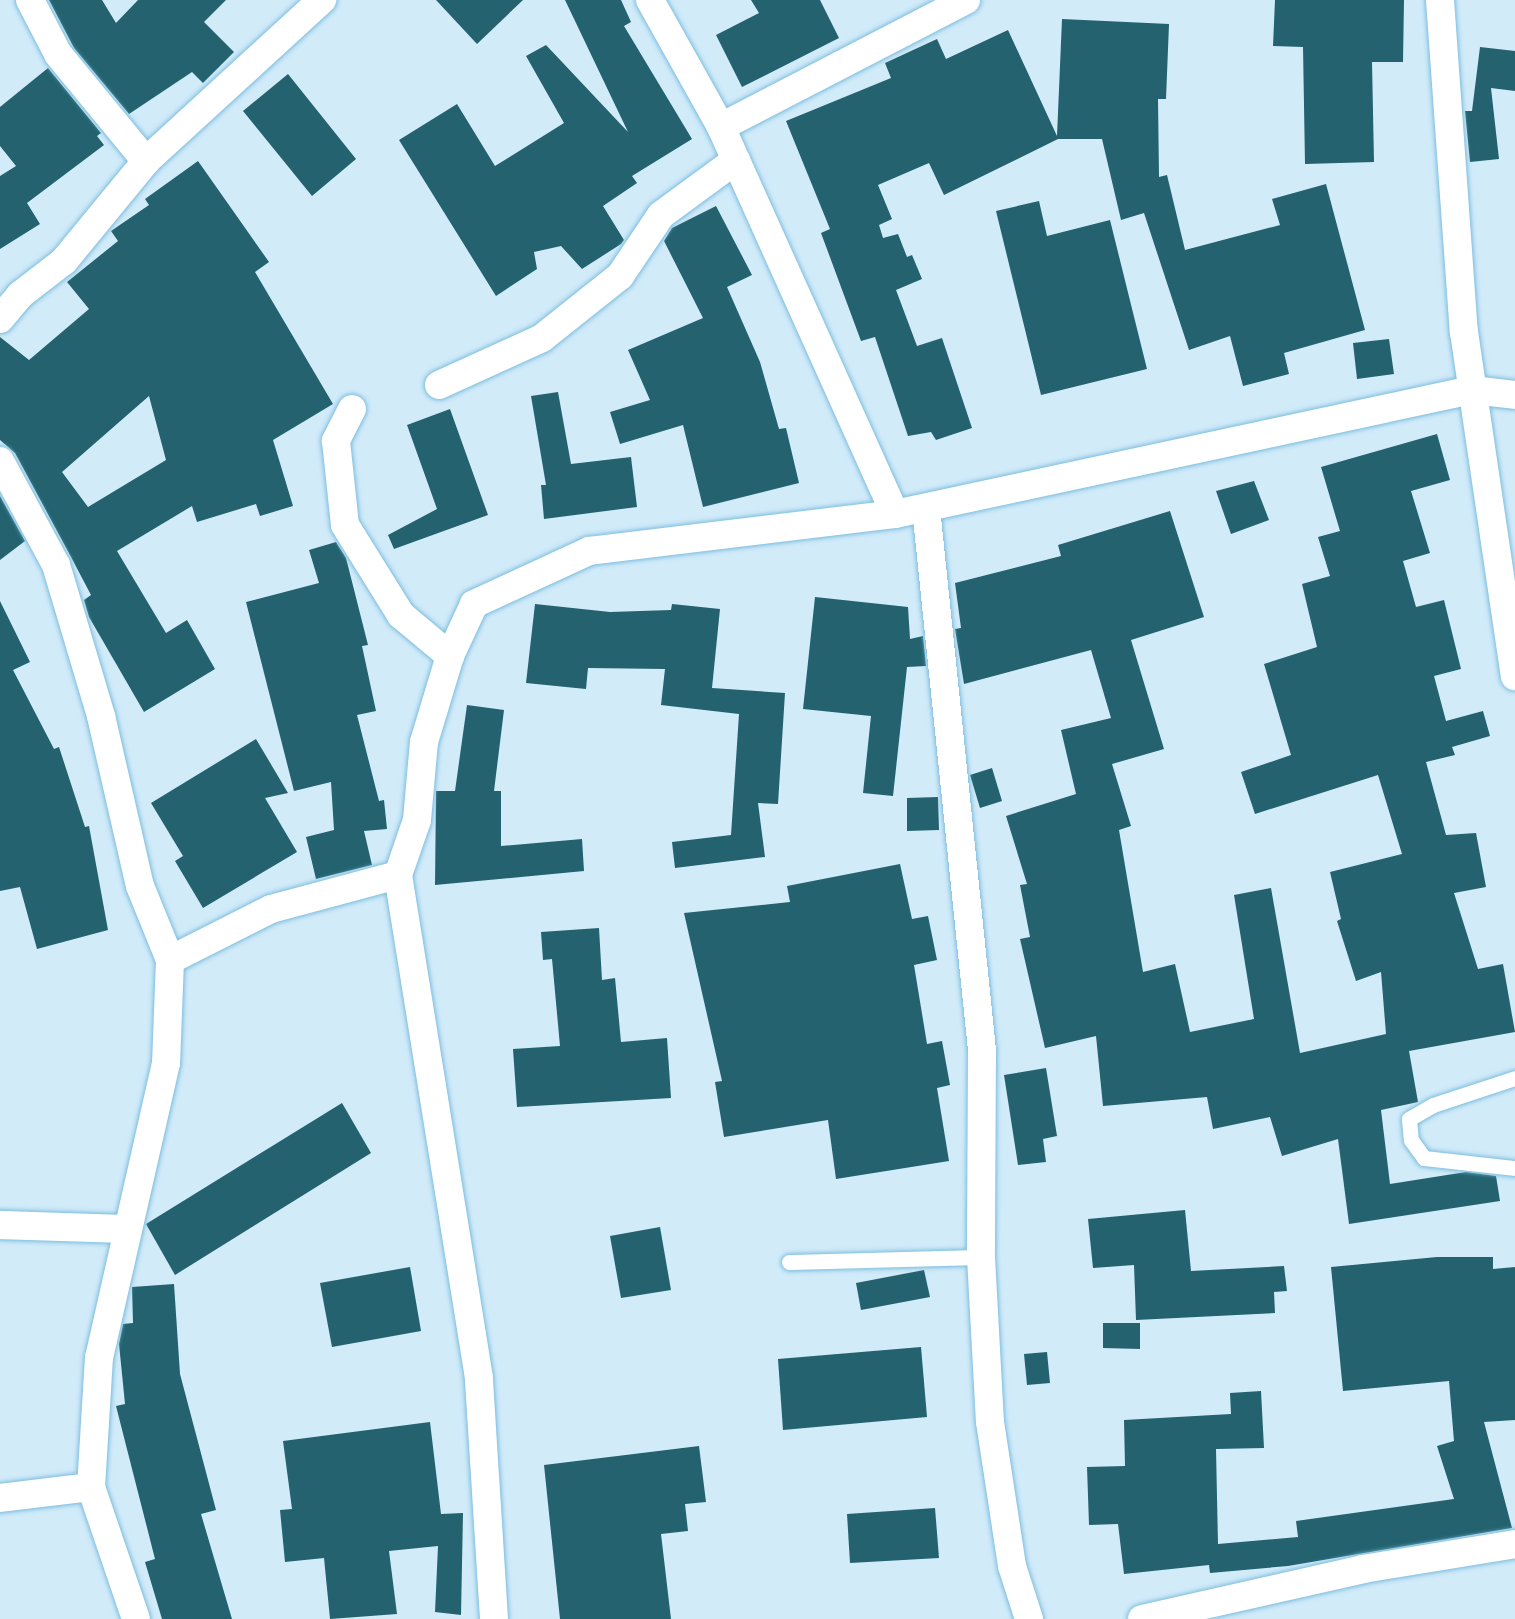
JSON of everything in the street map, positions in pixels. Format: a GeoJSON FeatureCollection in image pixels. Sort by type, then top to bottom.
{"type":"FeatureCollection","features":[{"type":"Feature","properties":{"kind":"street"},"geometry":{"type":"LineString","coordinates":[[30,0],[58,54],[146,161]]}},
{"type":"Feature","properties":{"kind":"street"},"geometry":{"type":"LineString","coordinates":[[0,319],[20,294],[64,261],[146,161],[322,0]]}},
{"type":"Feature","properties":{"kind":"street"},"geometry":{"type":"LineString","coordinates":[[650,0],[721,128],[895,514]]}},
{"type":"Feature","properties":{"kind":"street"},"geometry":{"type":"LineString","coordinates":[[721,128],[966,0]]}},
{"type":"Feature","properties":{"kind":"street"},"geometry":{"type":"LineString","coordinates":[[1440,0],[1455,246],[1472,390],[1515,676]]}},
{"type":"Feature","properties":{"kind":"street"},"geometry":{"type":"LineString","coordinates":[[439,385],[542,338],[620,276],[661,215],[736,160]]}},
{"type":"Feature","properties":{"kind":"street"},"geometry":{"type":"LineString","coordinates":[[494,1619],[479,1378],[398,875],[417,820],[424,742],[450,656],[474,604],[589,551],[895,514],[1472,390],[1515,395]]}},
{"type":"Feature","properties":{"kind":"street"},"geometry":{"type":"LineString","coordinates":[[352,409],[336,441],[345,525],[400,615],[450,656]]}},
{"type":"Feature","properties":{"kind":"street"},"geometry":{"type":"LineString","coordinates":[[0,461],[56,565],[101,716],[140,886],[170,960],[166,1063],[99,1357],[91,1487],[136,1619]]}},
{"type":"Feature","properties":{"kind":"street"},"geometry":{"type":"LineString","coordinates":[[926,508],[982,1050],[981,1257],[991,1433],[1012,1566],[1029,1619]]}},
{"type":"Feature","properties":{"kind":"street"},"geometry":{"type":"LineString","coordinates":[[170,960],[271,909],[398,875]]}},
{"type":"Feature","properties":{"kind":"street"},"geometry":{"type":"LineString","coordinates":[[0,1225],[127,1229]]}},
{"type":"Feature","properties":{"kind":"street"},"geometry":{"type":"LineString","coordinates":[[0,1498],[91,1487]]}},
{"type":"Feature","properties":{"kind":"street"},"geometry":{"type":"LineString","coordinates":[[1142,1619],[1363,1569],[1515,1544]]}},
{"type":"Feature","properties":{"kind":"lane"},"geometry":{"type":"LineString","coordinates":[[1515,1078],[1433,1106],[1409,1119],[1411,1140],[1424,1158],[1515,1168]]}},
{"type":"Feature","properties":{"kind":"lane"},"geometry":{"type":"LineString","coordinates":[[789,1262],[981,1257]]}},
{"type":"Feature","properties":{"kind":"building"},"geometry":{"type":"Polygon","coordinates":[[[49,0],[102,0],[116,23],[138,0],[226,0],[204,22],[234,52],[203,83],[192,72],[129,114],[74,48],[49,0]]]}},
{"type":"Feature","properties":{"kind":"building"},"geometry":{"type":"Polygon","coordinates":[[[436,0],[523,0],[477,44],[436,0]]]}},
{"type":"Feature","properties":{"kind":"building"},"geometry":{"type":"Polygon","coordinates":[[[565,0],[621,0],[631,22],[624,26],[692,139],[632,176],[637,183],[603,206],[624,240],[621,244],[582,269],[561,246],[534,252],[537,269],[496,296],[399,140],[457,104],[495,166],[564,123],[526,56],[546,45],[628,132],[565,0]]]}},
{"type":"Feature","properties":{"kind":"building"},"geometry":{"type":"Polygon","coordinates":[[[751,0],[820,0],[839,38],[742,87],[716,35],[759,13],[751,0]]]}},
{"type":"Feature","properties":{"kind":"building"},"geometry":{"type":"Polygon","coordinates":[[[1275,0],[1404,0],[1403,62],[1372,62],[1374,162],[1305,164],[1303,47],[1273,46],[1275,0]]]}},
{"type":"Feature","properties":{"kind":"building"},"geometry":{"type":"Polygon","coordinates":[[[1062,19],[1169,24],[1166,99],[1158,99],[1159,177],[1167,175],[1185,250],[1280,225],[1272,199],[1326,184],[1365,330],[1284,353],[1289,374],[1243,386],[1230,336],[1189,350],[1144,213],[1121,220],[1102,139],[1058,139],[944,195],[929,163],[878,185],[892,219],[879,225],[883,238],[898,234],[907,257],[912,255],[922,279],[896,290],[917,346],[942,338],[972,428],[936,440],[931,432],[908,436],[875,337],[861,341],[821,233],[830,229],[786,121],[891,78],[885,63],[937,39],[946,59],[1008,30],[1057,136],[1062,19]]]}},
{"type":"Feature","properties":{"kind":"building"},"geometry":{"type":"Polygon","coordinates":[[[1480,47],[1515,51],[1515,91],[1491,88],[1499,159],[1470,162],[1465,111],[1472,111],[1480,47]]]}},
{"type":"Feature","properties":{"kind":"building"},"geometry":{"type":"Polygon","coordinates":[[[48,68],[101,133],[97,136],[104,145],[27,203],[40,224],[0,249],[0,176],[16,166],[0,146],[0,107],[48,68]]]}},
{"type":"Feature","properties":{"kind":"building"},"geometry":{"type":"Polygon","coordinates":[[[288,74],[356,159],[312,196],[243,111],[288,74]]]}},
{"type":"Feature","properties":{"kind":"building"},"geometry":{"type":"Polygon","coordinates":[[[198,161],[269,262],[255,272],[333,404],[273,440],[293,506],[260,516],[256,504],[197,522],[192,506],[117,551],[166,633],[187,620],[215,669],[144,712],[89,617],[84,600],[91,595],[71,557],[15,453],[0,440],[0,337],[29,360],[89,309],[67,282],[118,241],[111,231],[149,205],[145,199],[198,161]],[[149,396],[62,472],[88,507],[166,460],[149,396]]]}},
{"type":"Feature","properties":{"kind":"building"},"geometry":{"type":"Polygon","coordinates":[[[1039,201],[1047,236],[1110,220],[1147,369],[1041,395],[996,211],[1039,201]]]}},
{"type":"Feature","properties":{"kind":"building"},"geometry":{"type":"Polygon","coordinates":[[[716,206],[752,275],[727,287],[760,362],[779,429],[786,428],[799,483],[703,507],[683,425],[620,444],[610,412],[650,400],[628,350],[703,318],[664,241],[672,228],[716,206]]]}},
{"type":"Feature","properties":{"kind":"building"},"geometry":{"type":"Polygon","coordinates":[[[1389,339],[1394,374],[1357,379],[1353,343],[1389,339]]]}},
{"type":"Feature","properties":{"kind":"building"},"geometry":{"type":"Polygon","coordinates":[[[558,392],[571,464],[631,457],[637,507],[544,519],[541,485],[546,485],[531,396],[558,392]]]}},
{"type":"Feature","properties":{"kind":"building"},"geometry":{"type":"Polygon","coordinates":[[[450,409],[488,515],[394,549],[388,535],[437,509],[407,425],[450,409]]]}},
{"type":"Feature","properties":{"kind":"building"},"geometry":{"type":"Polygon","coordinates":[[[1437,434],[1450,480],[1411,491],[1430,553],[1403,561],[1416,607],[1444,600],[1461,669],[1434,676],[1446,721],[1483,711],[1490,736],[1452,747],[1455,755],[1426,762],[1446,835],[1476,833],[1486,887],[1454,893],[1478,969],[1503,964],[1515,1032],[1409,1051],[1418,1102],[1381,1110],[1390,1184],[1466,1172],[1496,1176],[1500,1201],[1349,1224],[1338,1139],[1282,1156],[1270,1117],[1213,1129],[1207,1097],[1103,1106],[1096,1036],[1045,1048],[1020,939],[1030,937],[1020,885],[1027,884],[1006,816],[1076,794],[1061,730],[1111,718],[1091,650],[964,684],[955,629],[961,628],[955,583],[1061,556],[1058,545],[1170,511],[1204,617],[1131,640],[1164,749],[1112,764],[1131,826],[1119,830],[1143,972],[1175,964],[1190,1032],[1254,1019],[1234,895],[1271,888],[1300,1053],[1386,1034],[1381,972],[1356,981],[1337,921],[1341,919],[1330,872],[1402,854],[1378,775],[1255,814],[1241,772],[1291,755],[1264,664],[1317,647],[1302,584],[1330,576],[1318,537],[1340,531],[1321,467],[1437,434]]]}},
{"type":"Feature","properties":{"kind":"building"},"geometry":{"type":"Polygon","coordinates":[[[1254,481],[1269,520],[1231,534],[1216,491],[1254,481]]]}},
{"type":"Feature","properties":{"kind":"building"},"geometry":{"type":"Polygon","coordinates":[[[0,496],[25,541],[0,560],[0,496]]]}},
{"type":"Feature","properties":{"kind":"building"},"geometry":{"type":"Polygon","coordinates":[[[336,542],[346,558],[368,645],[362,646],[376,711],[357,715],[379,801],[384,800],[387,829],[364,831],[372,865],[316,879],[306,837],[334,830],[331,782],[294,791],[246,602],[319,583],[309,550],[336,542]]]}},
{"type":"Feature","properties":{"kind":"building"},"geometry":{"type":"Polygon","coordinates":[[[815,597],[908,607],[910,639],[923,636],[926,666],[907,667],[893,796],[863,793],[871,716],[803,709],[815,597]]]}},
{"type":"Feature","properties":{"kind":"building"},"geometry":{"type":"Polygon","coordinates":[[[0,601],[30,662],[13,670],[54,749],[59,747],[85,827],[89,826],[108,930],[37,949],[20,887],[0,891],[0,601]]]}},
{"type":"Feature","properties":{"kind":"building"},"geometry":{"type":"Polygon","coordinates":[[[535,604],[610,612],[671,610],[672,604],[720,609],[712,688],[785,693],[778,804],[758,803],[765,857],[675,868],[672,842],[731,835],[739,714],[661,705],[665,669],[588,668],[586,689],[526,683],[535,604]]]}},
{"type":"Feature","properties":{"kind":"building"},"geometry":{"type":"Polygon","coordinates":[[[467,705],[504,710],[494,791],[501,791],[501,846],[582,839],[584,871],[435,885],[436,791],[455,791],[467,705]]]}},
{"type":"Feature","properties":{"kind":"building"},"geometry":{"type":"Polygon","coordinates":[[[256,739],[288,793],[265,798],[297,852],[203,908],[175,861],[183,856],[151,803],[256,739]]]}},
{"type":"Feature","properties":{"kind":"building"},"geometry":{"type":"Polygon","coordinates":[[[992,768],[1002,801],[980,808],[970,775],[992,768]]]}},
{"type":"Feature","properties":{"kind":"building"},"geometry":{"type":"Polygon","coordinates":[[[938,797],[939,830],[907,831],[907,798],[938,797]]]}},
{"type":"Feature","properties":{"kind":"building"},"geometry":{"type":"Polygon","coordinates":[[[900,864],[912,919],[928,916],[937,960],[914,965],[927,1044],[942,1041],[950,1085],[937,1088],[949,1161],[836,1179],[828,1120],[724,1137],[715,1082],[722,1081],[684,913],[790,902],[787,886],[900,864]]]}},
{"type":"Feature","properties":{"kind":"building"},"geometry":{"type":"Polygon","coordinates":[[[599,928],[602,980],[615,978],[621,1042],[667,1038],[671,1098],[517,1107],[513,1049],[560,1046],[552,959],[543,960],[541,932],[599,928]]]}},
{"type":"Feature","properties":{"kind":"building"},"geometry":{"type":"Polygon","coordinates":[[[1046,1068],[1057,1136],[1043,1139],[1046,1162],[1018,1165],[1004,1075],[1046,1068]]]}},
{"type":"Feature","properties":{"kind":"building"},"geometry":{"type":"Polygon","coordinates":[[[342,1103],[371,1153],[175,1275],[146,1224],[342,1103]]]}},
{"type":"Feature","properties":{"kind":"building"},"geometry":{"type":"Polygon","coordinates":[[[1185,1210],[1191,1271],[1284,1266],[1287,1291],[1274,1292],[1275,1313],[1136,1320],[1134,1265],[1093,1268],[1088,1219],[1185,1210]]]}},
{"type":"Feature","properties":{"kind":"building"},"geometry":{"type":"Polygon","coordinates":[[[660,1227],[671,1290],[621,1298],[610,1236],[660,1227]]]}},
{"type":"Feature","properties":{"kind":"building"},"geometry":{"type":"Polygon","coordinates":[[[1437,1257],[1493,1257],[1493,1269],[1515,1267],[1515,1420],[1484,1422],[1512,1528],[1288,1566],[1210,1573],[1209,1565],[1124,1574],[1118,1524],[1089,1525],[1087,1467],[1125,1466],[1124,1420],[1231,1414],[1230,1393],[1261,1391],[1264,1448],[1216,1449],[1218,1544],[1298,1537],[1296,1521],[1454,1499],[1437,1446],[1454,1441],[1449,1381],[1343,1391],[1331,1267],[1437,1257]]]}},
{"type":"Feature","properties":{"kind":"building"},"geometry":{"type":"Polygon","coordinates":[[[410,1267],[421,1331],[332,1347],[320,1283],[410,1267]]]}},
{"type":"Feature","properties":{"kind":"building"},"geometry":{"type":"Polygon","coordinates":[[[924,1270],[930,1297],[861,1310],[856,1283],[924,1270]]]}},
{"type":"Feature","properties":{"kind":"building"},"geometry":{"type":"Polygon","coordinates":[[[174,1284],[180,1374],[216,1510],[201,1514],[232,1619],[162,1619],[145,1562],[155,1559],[116,1406],[125,1404],[119,1344],[123,1324],[133,1323],[132,1287],[174,1284]]]}},
{"type":"Feature","properties":{"kind":"building"},"geometry":{"type":"Polygon","coordinates":[[[1103,1323],[1140,1323],[1140,1349],[1103,1348],[1103,1323]]]}},
{"type":"Feature","properties":{"kind":"building"},"geometry":{"type":"Polygon","coordinates":[[[921,1347],[927,1417],[783,1430],[778,1359],[921,1347]]]}},
{"type":"Feature","properties":{"kind":"building"},"geometry":{"type":"Polygon","coordinates":[[[1047,1352],[1050,1383],[1027,1385],[1024,1354],[1047,1352]]]}},
{"type":"Feature","properties":{"kind":"building"},"geometry":{"type":"Polygon","coordinates":[[[430,1422],[441,1514],[463,1513],[461,1615],[435,1612],[438,1546],[389,1551],[397,1614],[330,1619],[324,1558],[285,1562],[280,1510],[292,1509],[283,1441],[430,1422]]]}},
{"type":"Feature","properties":{"kind":"building"},"geometry":{"type":"Polygon","coordinates":[[[699,1446],[706,1502],[685,1504],[688,1531],[661,1534],[671,1619],[560,1619],[544,1465],[699,1446]]]}},
{"type":"Feature","properties":{"kind":"building"},"geometry":{"type":"Polygon","coordinates":[[[935,1508],[939,1558],[850,1563],[847,1514],[935,1508]]]}}]}
